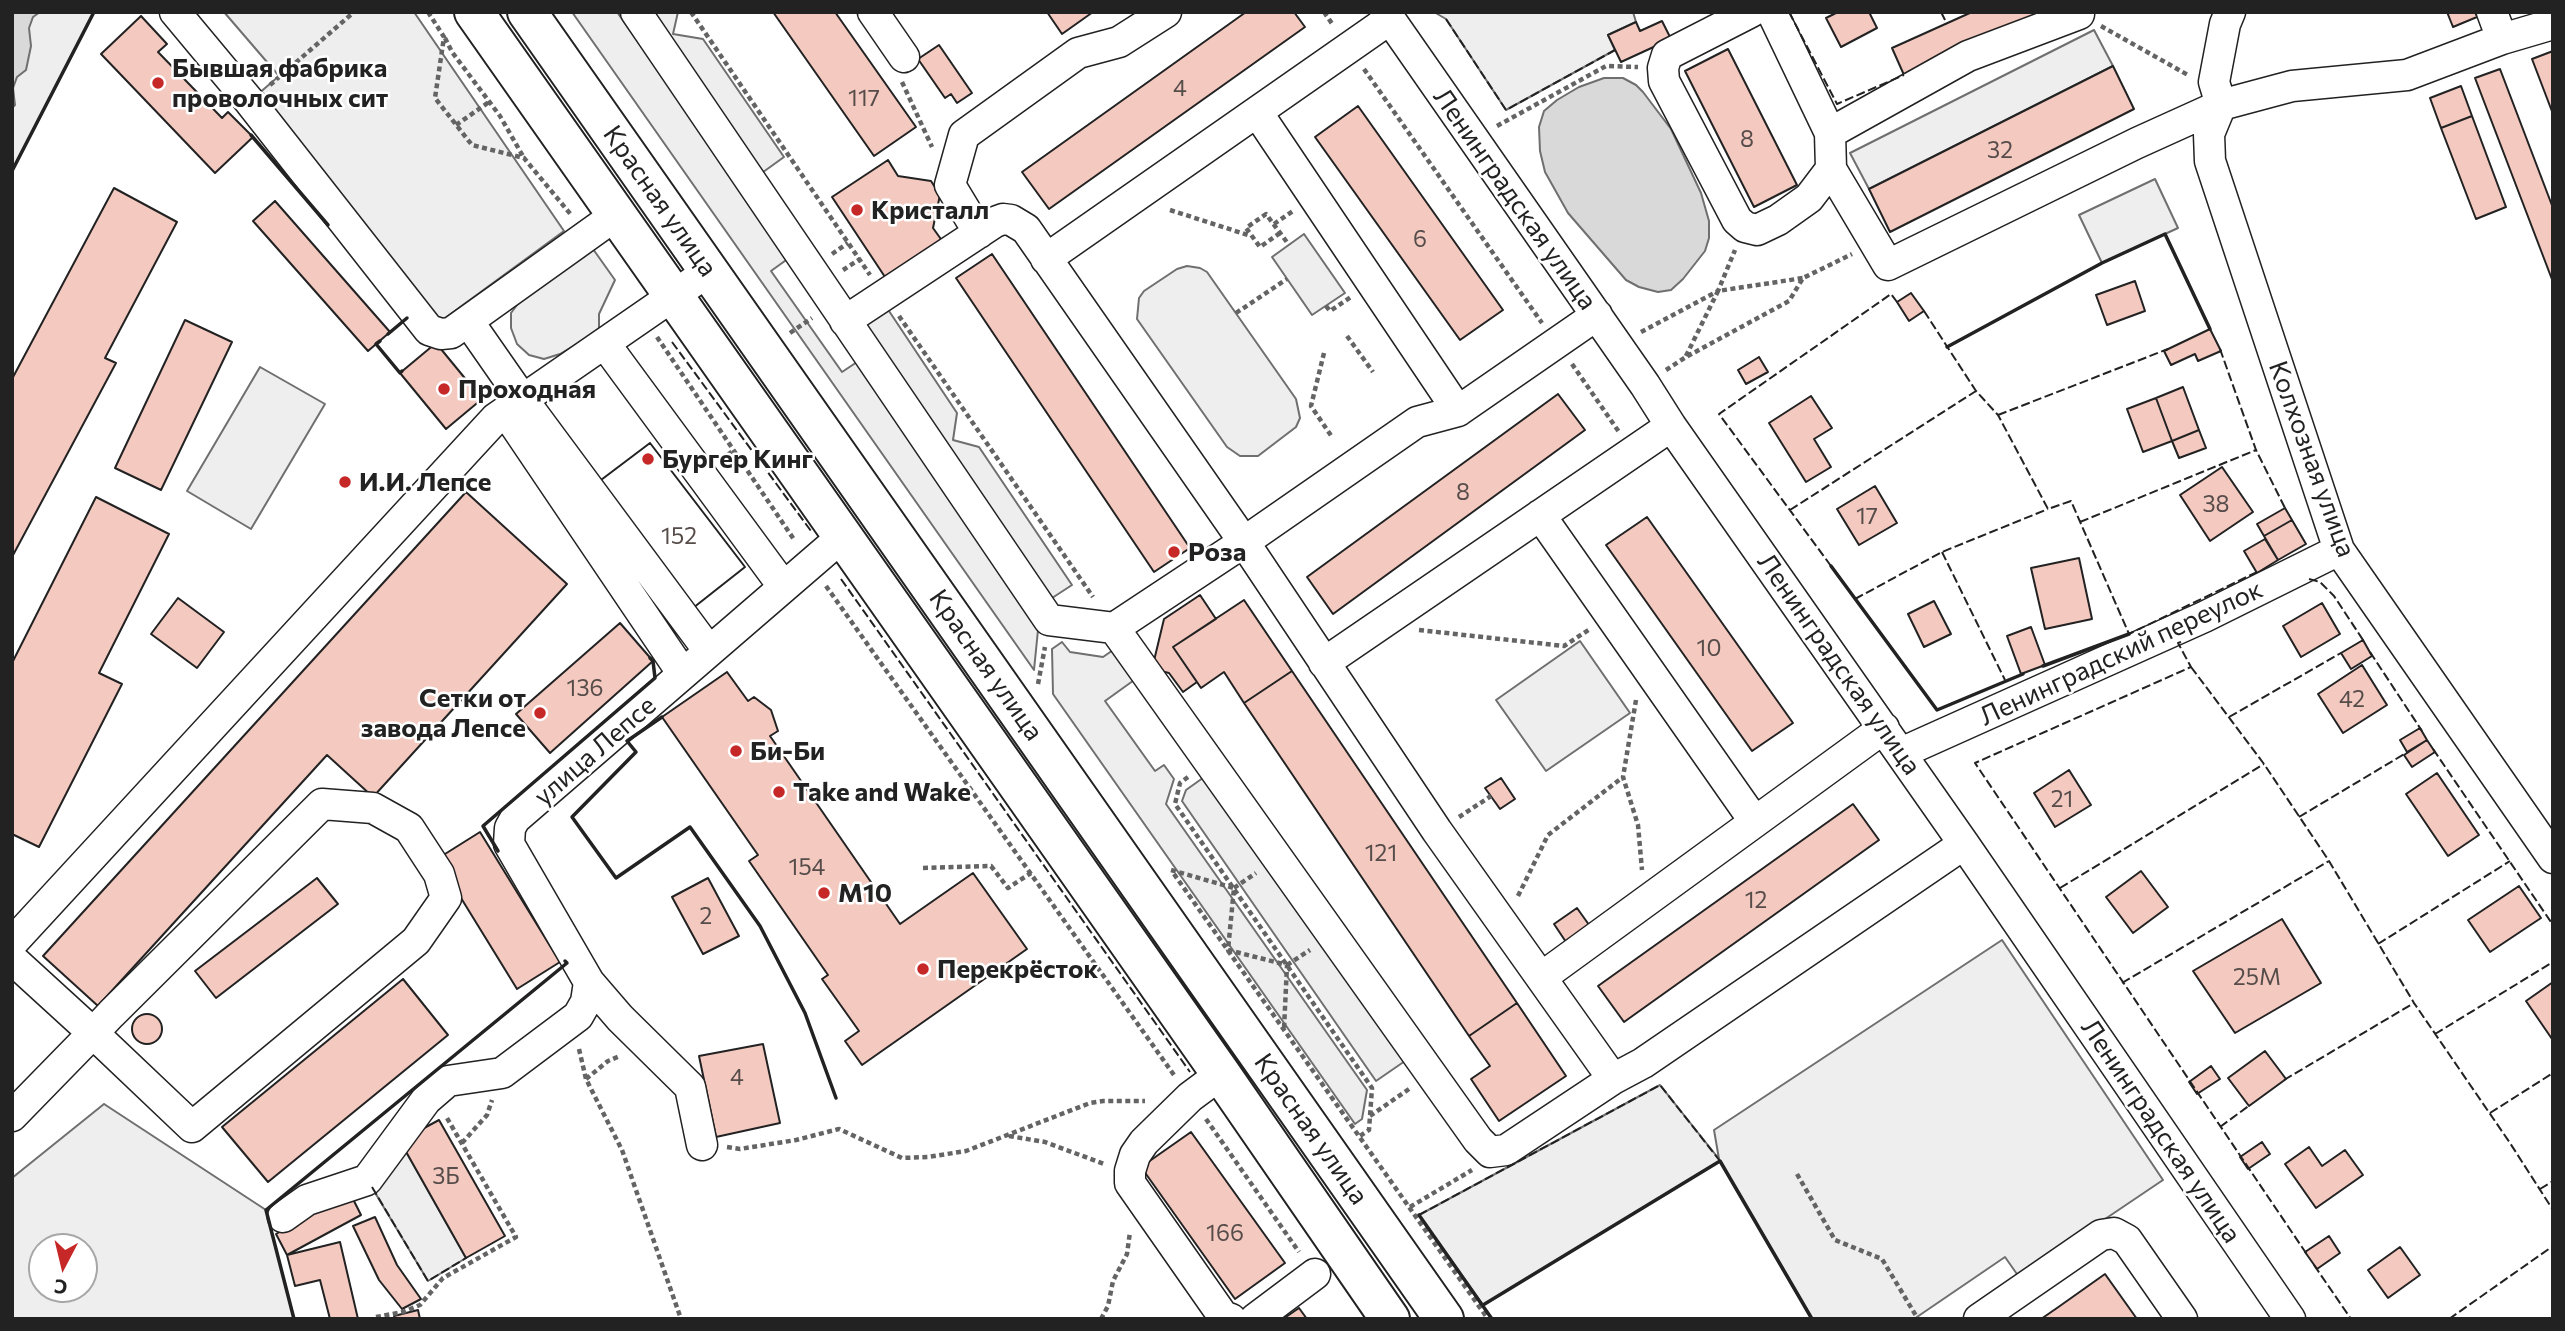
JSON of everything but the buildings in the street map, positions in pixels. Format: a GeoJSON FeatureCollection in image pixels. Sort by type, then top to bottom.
{"type":"FeatureCollection","features":[{"type":"Feature","properties":{"kind":"highway","name":"Красная улица"},"geometry":{"type":"LineString","coordinates":[[474,12],[602,224],[659,307],[843,537],[1390,1319]]}},
{"type":"Feature","properties":{"kind":"highway","name":"Красная улица"},"geometry":{"type":"LineString","coordinates":[[527,12],[1444,1319]]}},
{"type":"Feature","properties":{"kind":"street"},"geometry":{"type":"LineString","coordinates":[[175,12],[250,102],[429,330],[446,334],[468,321],[602,224]]}},
{"type":"Feature","properties":{"kind":"street"},"geometry":{"type":"LineString","coordinates":[[636,12],[1049,620],[1114,628],[1417,422],[1458,411],[1597,315]]}},
{"type":"Feature","properties":{"kind":"street"},"geometry":{"type":"LineString","coordinates":[[873,12],[904,57]]}},
{"type":"Feature","properties":{"kind":"street"},"geometry":{"type":"LineString","coordinates":[[979,233],[950,185],[964,135],[1079,53],[1119,42],[1166,12]]}},
{"type":"Feature","properties":{"kind":"street"},"geometry":{"type":"LineString","coordinates":[[1751,12],[1667,55],[1663,68],[1664,81],[1737,220],[1745,227],[1757,230],[1777,220],[1809,198],[1831,169]]}},
{"type":"Feature","properties":{"kind":"street"},"geometry":{"type":"LineString","coordinates":[[1772,12],[1830,133],[1831,169],[1888,265],[2137,143],[2221,105],[2292,86],[2407,75],[2497,26],[2553,24]]}},
{"type":"Feature","properties":{"kind":"street","name":"Колхозная улица"},"geometry":{"type":"LineString","coordinates":[[2230,12],[2225,24],[2214,82],[2221,105],[2209,134],[2210,161],[2339,550],[2553,858]]}},
{"type":"Feature","properties":{"kind":"street"},"geometry":{"type":"LineString","coordinates":[[1830,133],[1968,56],[2079,14]]}},
{"type":"Feature","properties":{"kind":"street"},"geometry":{"type":"LineString","coordinates":[[1045,259],[1349,48],[1387,16]]}},
{"type":"Feature","properties":{"kind":"street","name":"Ленинградская улица"},"geometry":{"type":"LineString","coordinates":[[1387,16],[1964,844],[2278,1315]]}},
{"type":"Feature","properties":{"kind":"street"},"geometry":{"type":"LineString","coordinates":[[1257,112],[1458,411]]}},
{"type":"Feature","properties":{"kind":"street"},"geometry":{"type":"LineString","coordinates":[[845,321],[1003,219],[1018,223],[1026,229],[1244,542],[1437,831],[1613,1079]]}},
{"type":"Feature","properties":{"kind":"street"},"geometry":{"type":"LineString","coordinates":[[12,943],[496,418],[709,271]]}},
{"type":"Feature","properties":{"kind":"street"},"geometry":{"type":"LineString","coordinates":[[468,321],[514,406],[683,674]]}},
{"type":"Feature","properties":{"kind":"street"},"geometry":{"type":"LineString","coordinates":[[605,344],[783,586]]}},
{"type":"Feature","properties":{"kind":"street"},"geometry":{"type":"LineString","coordinates":[[514,406],[709,651]]}},
{"type":"Feature","properties":{"kind":"street"},"geometry":{"type":"LineString","coordinates":[[1324,663],[1671,426]]}},
{"type":"Feature","properties":{"kind":"street"},"geometry":{"type":"LineString","coordinates":[[1539,515],[1755,822]]}},
{"type":"Feature","properties":{"kind":"street","name":"улица Лепсе"},"geometry":{"type":"LineString","coordinates":[[702,1145],[690,1087],[620,1018],[589,982],[509,844],[510,828],[515,819],[843,537]]}},
{"type":"Feature","properties":{"kind":"street","name":"Ленинградский переулок"},"geometry":{"type":"LineString","coordinates":[[1901,753],[2204,617],[2339,550]]}},
{"type":"Feature","properties":{"kind":"street"},"geometry":{"type":"LineString","coordinates":[[1114,628],[1483,1147],[1490,1152],[1506,1150],[1613,1079],[1643,1063],[1964,844]]}},
{"type":"Feature","properties":{"kind":"street"},"geometry":{"type":"LineString","coordinates":[[1542,976],[1884,728]]}},
{"type":"Feature","properties":{"kind":"street"},"geometry":{"type":"LineString","coordinates":[[12,959],[93,1034],[192,1127],[416,941],[446,898],[439,874],[409,828],[373,808],[322,804],[93,1034],[12,1116]]}},
{"type":"Feature","properties":{"kind":"street"},"geometry":{"type":"LineString","coordinates":[[283,1217],[307,1200],[367,1180],[426,1100],[448,1081],[502,1073],[578,1016],[586,1002],[589,982]]}},
{"type":"Feature","properties":{"kind":"street"},"geometry":{"type":"LineString","coordinates":[[1221,1074],[1191,1097],[1144,1142],[1135,1155],[1130,1171],[1130,1183],[1223,1316],[1231,1319]]}},
{"type":"Feature","properties":{"kind":"street"},"geometry":{"type":"LineString","coordinates":[[1979,1319],[2101,1236],[2114,1233],[2127,1240],[2182,1319]]}},
{"type":"Feature","properties":{"kind":"street"},"geometry":{"type":"LineString","coordinates":[[1255,1319],[1315,1274]]}},
{"type":"Feature","properties":{"kind":"path"},"geometry":{"type":"LineString","coordinates":[[250,102],[354,12]]}},
{"type":"Feature","properties":{"kind":"path"},"geometry":{"type":"LineString","coordinates":[[428,12],[524,158],[602,224]]}},
{"type":"Feature","properties":{"kind":"path"},"geometry":{"type":"LineString","coordinates":[[691,12],[1114,628]]}},
{"type":"Feature","properties":{"kind":"path"},"geometry":{"type":"LineString","coordinates":[[1324,12],[1633,453]]}},
{"type":"Feature","properties":{"kind":"path"},"geometry":{"type":"LineString","coordinates":[[2079,14],[2199,81],[2221,105]]}},
{"type":"Feature","properties":{"kind":"path"},"geometry":{"type":"LineString","coordinates":[[444,37],[435,98],[472,145],[524,158]]}},
{"type":"Feature","properties":{"kind":"path"},"geometry":{"type":"LineString","coordinates":[[904,57],[902,85],[950,185]]}},
{"type":"Feature","properties":{"kind":"path"},"geometry":{"type":"LineString","coordinates":[[1473,139],[1606,66],[1663,68]]}},
{"type":"Feature","properties":{"kind":"path"},"geometry":{"type":"LineString","coordinates":[[456,125],[489,102]]}},
{"type":"Feature","properties":{"kind":"path"},"geometry":{"type":"LineString","coordinates":[[1170,210],[1252,236]]}},
{"type":"Feature","properties":{"kind":"path"},"geometry":{"type":"LineString","coordinates":[[1280,233],[1260,247],[1246,228],[1266,214],[1289,245]]}},
{"type":"Feature","properties":{"kind":"path"},"geometry":{"type":"LineString","coordinates":[[1686,357],[1745,227]]}},
{"type":"Feature","properties":{"kind":"path"},"geometry":{"type":"LineString","coordinates":[[1617,344],[1718,291],[1803,278],[1875,243]]}},
{"type":"Feature","properties":{"kind":"path"},"geometry":{"type":"LineString","coordinates":[[1646,385],[1686,357],[1789,301],[1803,278]]}},
{"type":"Feature","properties":{"kind":"path"},"geometry":{"type":"LineString","coordinates":[[1236,313],[1287,279]]}},
{"type":"Feature","properties":{"kind":"path"},"geometry":{"type":"LineString","coordinates":[[659,307],[810,563],[1315,1274]]}},
{"type":"Feature","properties":{"kind":"path"},"geometry":{"type":"LineString","coordinates":[[1347,336],[1373,372]]}},
{"type":"Feature","properties":{"kind":"path"},"geometry":{"type":"LineString","coordinates":[[1324,353],[1311,406],[1332,438]]}},
{"type":"Feature","properties":{"kind":"path"},"geometry":{"type":"LineString","coordinates":[[1380,626],[1564,646],[1610,615]]}},
{"type":"Feature","properties":{"kind":"path"},"geometry":{"type":"LineString","coordinates":[[1038,684],[1049,620]]}},
{"type":"Feature","properties":{"kind":"path"},"geometry":{"type":"LineString","coordinates":[[1642,661],[1623,777],[1638,825],[1645,901]]}},
{"type":"Feature","properties":{"kind":"path"},"geometry":{"type":"LineString","coordinates":[[1515,943],[1518,893],[1548,835],[1623,777]]}},
{"type":"Feature","properties":{"kind":"path"},"geometry":{"type":"LineString","coordinates":[[1180,783],[1175,804],[1372,1088],[1368,1130],[1360,1136]]}},
{"type":"Feature","properties":{"kind":"path"},"geometry":{"type":"LineString","coordinates":[[1437,831],[1491,796]]}},
{"type":"Feature","properties":{"kind":"path"},"geometry":{"type":"LineString","coordinates":[[923,868],[991,866],[1007,888],[1031,873]]}},
{"type":"Feature","properties":{"kind":"path"},"geometry":{"type":"LineString","coordinates":[[1171,870],[1234,888]]}},
{"type":"Feature","properties":{"kind":"path"},"geometry":{"type":"LineString","coordinates":[[1234,888],[1228,950],[1287,965]]}},
{"type":"Feature","properties":{"kind":"path"},"geometry":{"type":"LineString","coordinates":[[1284,1030],[1287,965]]}},
{"type":"Feature","properties":{"kind":"path"},"geometry":{"type":"LineString","coordinates":[[578,1016],[578,1042],[586,1079],[622,1150],[681,1319]]}},
{"type":"Feature","properties":{"kind":"path"},"geometry":{"type":"LineString","coordinates":[[586,1079],[608,1061],[645,1043]]}},
{"type":"Feature","properties":{"kind":"path"},"geometry":{"type":"LineString","coordinates":[[462,1143],[486,1115],[502,1073]]}},
{"type":"Feature","properties":{"kind":"path"},"geometry":{"type":"LineString","coordinates":[[1370,1116],[1407,1090]]}},
{"type":"Feature","properties":{"kind":"path"},"geometry":{"type":"LineString","coordinates":[[702,1145],[740,1149],[796,1140],[839,1129],[902,1157],[928,1157],[966,1151],[1090,1103],[1191,1097]]}},
{"type":"Feature","properties":{"kind":"path"},"geometry":{"type":"LineString","coordinates":[[376,1317],[403,1312],[419,1305],[443,1278],[516,1237],[440,1107],[426,1100]]}},
{"type":"Feature","properties":{"kind":"path"},"geometry":{"type":"LineString","coordinates":[[1008,1136],[1045,1142],[1078,1154],[1112,1168],[1130,1183],[1134,1212],[1127,1254],[1113,1281],[1108,1307],[1101,1319]]}},
{"type":"Feature","properties":{"kind":"path"},"geometry":{"type":"LineString","coordinates":[[1410,1207],[1506,1150]]}},
{"type":"Feature","properties":{"kind":"path"},"geometry":{"type":"LineString","coordinates":[[1797,1174],[1835,1240],[1882,1259],[1918,1319]]}},
{"type":"Feature","properties":{"kind":"shaded area"},"geometry":{"type":"Polygon","coordinates":[[[12,12],[94,12],[12,171],[12,12]]]}},
{"type":"Feature","properties":{"kind":"shaded area"},"geometry":{"type":"Polygon","coordinates":[[[12,12],[40,12],[33,17],[29,28],[31,46],[26,70],[17,77],[13,88],[15,105],[12,108],[12,12]]]}},
{"type":"Feature","properties":{"kind":"shaded area"},"geometry":{"type":"Polygon","coordinates":[[[224,12],[414,12],[564,231],[437,324],[257,95],[279,76],[224,12]]]}},
{"type":"Feature","properties":{"kind":"shaded area"},"geometry":{"type":"Polygon","coordinates":[[[572,12],[617,12],[789,258],[771,271],[842,372],[860,360],[1039,620],[1034,670],[572,12]]]}},
{"type":"Feature","properties":{"kind":"shaded area"},"geometry":{"type":"Polygon","coordinates":[[[652,12],[678,12],[673,34],[703,39],[784,157],[759,175],[652,12]]]}},
{"type":"Feature","properties":{"kind":"shaded area"},"geometry":{"type":"Polygon","coordinates":[[[1434,12],[1633,12],[1636,22],[1608,35],[1615,50],[1506,110],[1446,19],[1434,12]]]}},
{"type":"Feature","properties":{"kind":"shaded area"},"geometry":{"type":"Polygon","coordinates":[[[2094,30],[2113,66],[1869,189],[1850,153],[2094,30]]]}},
{"type":"Feature","properties":{"kind":"shaded area"},"geometry":{"type":"Polygon","coordinates":[[[1604,78],[1623,78],[1643,92],[1671,129],[1701,193],[1709,221],[1709,238],[1705,251],[1671,290],[1658,292],[1626,280],[1568,213],[1545,172],[1540,151],[1539,127],[1544,111],[1579,87],[1604,78]]]}},
{"type":"Feature","properties":{"kind":"shaded area"},"geometry":{"type":"Polygon","coordinates":[[[2155,179],[2178,228],[2102,263],[2079,215],[2155,179]]]}},
{"type":"Feature","properties":{"kind":"shaded area"},"geometry":{"type":"Polygon","coordinates":[[[1304,234],[1345,293],[1312,315],[1272,257],[1304,234]]]}},
{"type":"Feature","properties":{"kind":"shaded area"},"geometry":{"type":"Polygon","coordinates":[[[593,249],[615,280],[599,314],[599,331],[560,354],[544,359],[529,355],[517,344],[511,328],[511,313],[520,301],[593,249]]]}},
{"type":"Feature","properties":{"kind":"shaded area"},"geometry":{"type":"Polygon","coordinates":[[[1187,266],[1207,272],[1296,399],[1300,418],[1296,427],[1258,456],[1240,456],[1227,447],[1137,319],[1139,298],[1144,291],[1177,269],[1187,266]]]}},
{"type":"Feature","properties":{"kind":"shaded area"},"geometry":{"type":"Polygon","coordinates":[[[885,305],[957,413],[953,440],[979,447],[1072,585],[1049,600],[861,320],[885,305]]]}},
{"type":"Feature","properties":{"kind":"shaded area"},"geometry":{"type":"Polygon","coordinates":[[[260,367],[325,404],[251,529],[187,491],[260,367]]]}},
{"type":"Feature","properties":{"kind":"shaded area"},"geometry":{"type":"Polygon","coordinates":[[[1580,641],[1630,713],[1546,771],[1496,700],[1580,641]]]}},
{"type":"Feature","properties":{"kind":"shaded area"},"geometry":{"type":"Polygon","coordinates":[[[1062,642],[1070,652],[1103,657],[1116,648],[1137,678],[1105,701],[1155,771],[1164,765],[1174,779],[1166,804],[1367,1090],[1362,1119],[1355,1124],[1053,694],[1052,649],[1062,642]]]}},
{"type":"Feature","properties":{"kind":"shaded area"},"geometry":{"type":"Polygon","coordinates":[[[1207,775],[1405,1061],[1376,1081],[1182,801],[1186,790],[1207,775]]]}},
{"type":"Feature","properties":{"kind":"shaded area"},"geometry":{"type":"Polygon","coordinates":[[[2002,940],[2163,1180],[2019,1277],[2005,1257],[1914,1319],[1812,1319],[1720,1161],[1483,1305],[1419,1215],[1660,1085],[1719,1159],[1714,1130],[2002,940]]]}},
{"type":"Feature","properties":{"kind":"shaded area"},"geometry":{"type":"Polygon","coordinates":[[[104,1104],[266,1210],[294,1319],[12,1319],[12,1178],[104,1104]]]}},
{"type":"Feature","properties":{"kind":"shaded area"},"geometry":{"type":"Polygon","coordinates":[[[400,1141],[466,1258],[428,1281],[371,1186],[400,1141]]]}},
{"type":"Feature","properties":{"kind":"fence"},"geometry":{"type":"LineString","coordinates":[[1789,12],[1837,104],[1904,75]]}},
{"type":"Feature","properties":{"kind":"fence"},"geometry":{"type":"LineString","coordinates":[[1941,12],[1947,24]]}},
{"type":"Feature","properties":{"kind":"fence"},"geometry":{"type":"LineString","coordinates":[[1446,19],[1506,110],[1615,50]]}},
{"type":"Feature","properties":{"kind":"fence"},"geometry":{"type":"LineString","coordinates":[[1831,566],[1719,414],[1891,294],[1897,302]]}},
{"type":"Feature","properties":{"kind":"fence"},"geometry":{"type":"LineString","coordinates":[[1924,311],[1976,391],[1998,415],[2048,509],[2071,501],[2129,634],[2259,571]]}},
{"type":"Feature","properties":{"kind":"fence"},"geometry":{"type":"LineString","coordinates":[[672,342],[811,531]]}},
{"type":"Feature","properties":{"kind":"fence"},"geometry":{"type":"LineString","coordinates":[[1998,415],[2168,349]]}},
{"type":"Feature","properties":{"kind":"fence"},"geometry":{"type":"LineString","coordinates":[[2220,349],[2256,450],[2285,508]]}},
{"type":"Feature","properties":{"kind":"fence"},"geometry":{"type":"LineString","coordinates":[[1790,510],[1976,391]]}},
{"type":"Feature","properties":{"kind":"fence"},"geometry":{"type":"LineString","coordinates":[[2080,522],[2256,450]]}},
{"type":"Feature","properties":{"kind":"fence"},"geometry":{"type":"LineString","coordinates":[[1855,599],[1942,552],[2048,509]]}},
{"type":"Feature","properties":{"kind":"fence"},"geometry":{"type":"LineString","coordinates":[[1942,552],[2005,680]]}},
{"type":"Feature","properties":{"kind":"fence"},"geometry":{"type":"LineString","coordinates":[[841,579],[1190,1072]]}},
{"type":"Feature","properties":{"kind":"fence"},"geometry":{"type":"LineString","coordinates":[[2309,579],[2320,582],[2334,596],[2365,643]]}},
{"type":"Feature","properties":{"kind":"fence"},"geometry":{"type":"LineString","coordinates":[[2181,642],[2178,643],[2191,667],[1975,763],[2308,1256]]}},
{"type":"Feature","properties":{"kind":"fence"},"geometry":{"type":"LineString","coordinates":[[2370,652],[2422,731]]}},
{"type":"Feature","properties":{"kind":"fence"},"geometry":{"type":"LineString","coordinates":[[2229,717],[2341,653]]}},
{"type":"Feature","properties":{"kind":"fence"},"geometry":{"type":"LineString","coordinates":[[2191,667],[2264,764],[2329,861],[2414,1003],[2553,1210]]}},
{"type":"Feature","properties":{"kind":"fence"},"geometry":{"type":"LineString","coordinates":[[2433,749],[2553,925]]}},
{"type":"Feature","properties":{"kind":"fence"},"geometry":{"type":"LineString","coordinates":[[2299,817],[2406,753]]}},
{"type":"Feature","properties":{"kind":"fence"},"geometry":{"type":"LineString","coordinates":[[2060,888],[2264,764]]}},
{"type":"Feature","properties":{"kind":"fence"},"geometry":{"type":"LineString","coordinates":[[2122,983],[2329,861]]}},
{"type":"Feature","properties":{"kind":"fence"},"geometry":{"type":"LineString","coordinates":[[2378,944],[2510,861]]}},
{"type":"Feature","properties":{"kind":"fence"},"geometry":{"type":"LineString","coordinates":[[2435,1034],[2553,962]]}},
{"type":"Feature","properties":{"kind":"fence"},"geometry":{"type":"LineString","coordinates":[[2284,1080],[2414,1003]]}},
{"type":"Feature","properties":{"kind":"fence"},"geometry":{"type":"LineString","coordinates":[[2490,1113],[2553,1073]]}},
{"type":"Feature","properties":{"kind":"fence"},"geometry":{"type":"LineString","coordinates":[[1419,1215],[1660,1085],[1720,1161]]}},
{"type":"Feature","properties":{"kind":"fence"},"geometry":{"type":"LineString","coordinates":[[2220,1127],[2250,1105]]}},
{"type":"Feature","properties":{"kind":"fence"},"geometry":{"type":"LineString","coordinates":[[2540,1189],[2553,1181]]}},
{"type":"Feature","properties":{"kind":"fence"},"geometry":{"type":"LineString","coordinates":[[372,1187],[428,1281],[466,1258]]}},
{"type":"Feature","properties":{"kind":"fence"},"geometry":{"type":"LineString","coordinates":[[2449,1319],[2553,1246]]}},
{"type":"Feature","properties":{"kind":"fence"},"geometry":{"type":"LineString","coordinates":[[2314,1265],[2351,1319]]}},
{"type":"Feature","properties":{"kind":"wall"},"geometry":{"type":"LineString","coordinates":[[12,171],[94,12]]}},
{"type":"Feature","properties":{"kind":"wall"},"geometry":{"type":"LineString","coordinates":[[251,135],[328,225]]}},
{"type":"Feature","properties":{"kind":"wall"},"geometry":{"type":"LineString","coordinates":[[1947,347],[2102,263],[2165,234],[2210,329]]}},
{"type":"Feature","properties":{"kind":"wall"},"geometry":{"type":"LineString","coordinates":[[388,334],[407,318]]}},
{"type":"Feature","properties":{"kind":"wall"},"geometry":{"type":"LineString","coordinates":[[380,341],[376,344],[400,373],[402,371]]}},
{"type":"Feature","properties":{"kind":"wall"},"geometry":{"type":"LineString","coordinates":[[1831,566],[1937,710],[2023,674]]}},
{"type":"Feature","properties":{"kind":"wall"},"geometry":{"type":"LineString","coordinates":[[2043,666],[2129,634]]}},
{"type":"Feature","properties":{"kind":"wall"},"geometry":{"type":"LineString","coordinates":[[498,851],[483,826],[655,678],[653,661],[650,658]]}},
{"type":"Feature","properties":{"kind":"wall"},"geometry":{"type":"LineString","coordinates":[[662,717],[627,741],[636,752],[572,817],[616,878],[690,827],[760,926],[805,1013],[836,1098]]}},
{"type":"Feature","properties":{"kind":"wall"},"geometry":{"type":"LineString","coordinates":[[294,1319],[266,1210],[567,963],[565,961]]}},
{"type":"Feature","properties":{"kind":"wall"},"geometry":{"type":"LineString","coordinates":[[1483,1305],[1720,1161],[1812,1319]]}},
{"type":"Feature","properties":{"kind":"wall"},"geometry":{"type":"LineString","coordinates":[[1419,1215],[1492,1319]]}},
{"type":"Feature","properties":{"kind":"place","name":"Бывшая фабрика проволочных сит"},"geometry":{"type":"Point","coordinates":[158,83]}},
{"type":"Feature","properties":{"kind":"place","name":"Кристалл"},"geometry":{"type":"Point","coordinates":[857,210]}},
{"type":"Feature","properties":{"kind":"place","name":"Проходная"},"geometry":{"type":"Point","coordinates":[444,389]}},
{"type":"Feature","properties":{"kind":"place","name":"Бургер Кинг"},"geometry":{"type":"Point","coordinates":[648,459]}},
{"type":"Feature","properties":{"kind":"place","name":"И.И. Лепсе"},"geometry":{"type":"Point","coordinates":[345,482]}},
{"type":"Feature","properties":{"kind":"place","name":"Роза"},"geometry":{"type":"Point","coordinates":[1174,552]}},
{"type":"Feature","properties":{"kind":"place","name":"Сетки от завода Лепсе"},"geometry":{"type":"Point","coordinates":[540,713]}},
{"type":"Feature","properties":{"kind":"place","name":"Би-Би"},"geometry":{"type":"Point","coordinates":[736,751]}},
{"type":"Feature","properties":{"kind":"place","name":"Take and Wake"},"geometry":{"type":"Point","coordinates":[779,792]}},
{"type":"Feature","properties":{"kind":"place","name":"М10"},"geometry":{"type":"Point","coordinates":[824,893]}},
{"type":"Feature","properties":{"kind":"place","name":"Перекрёсток"},"geometry":{"type":"Point","coordinates":[923,969]}}]}
